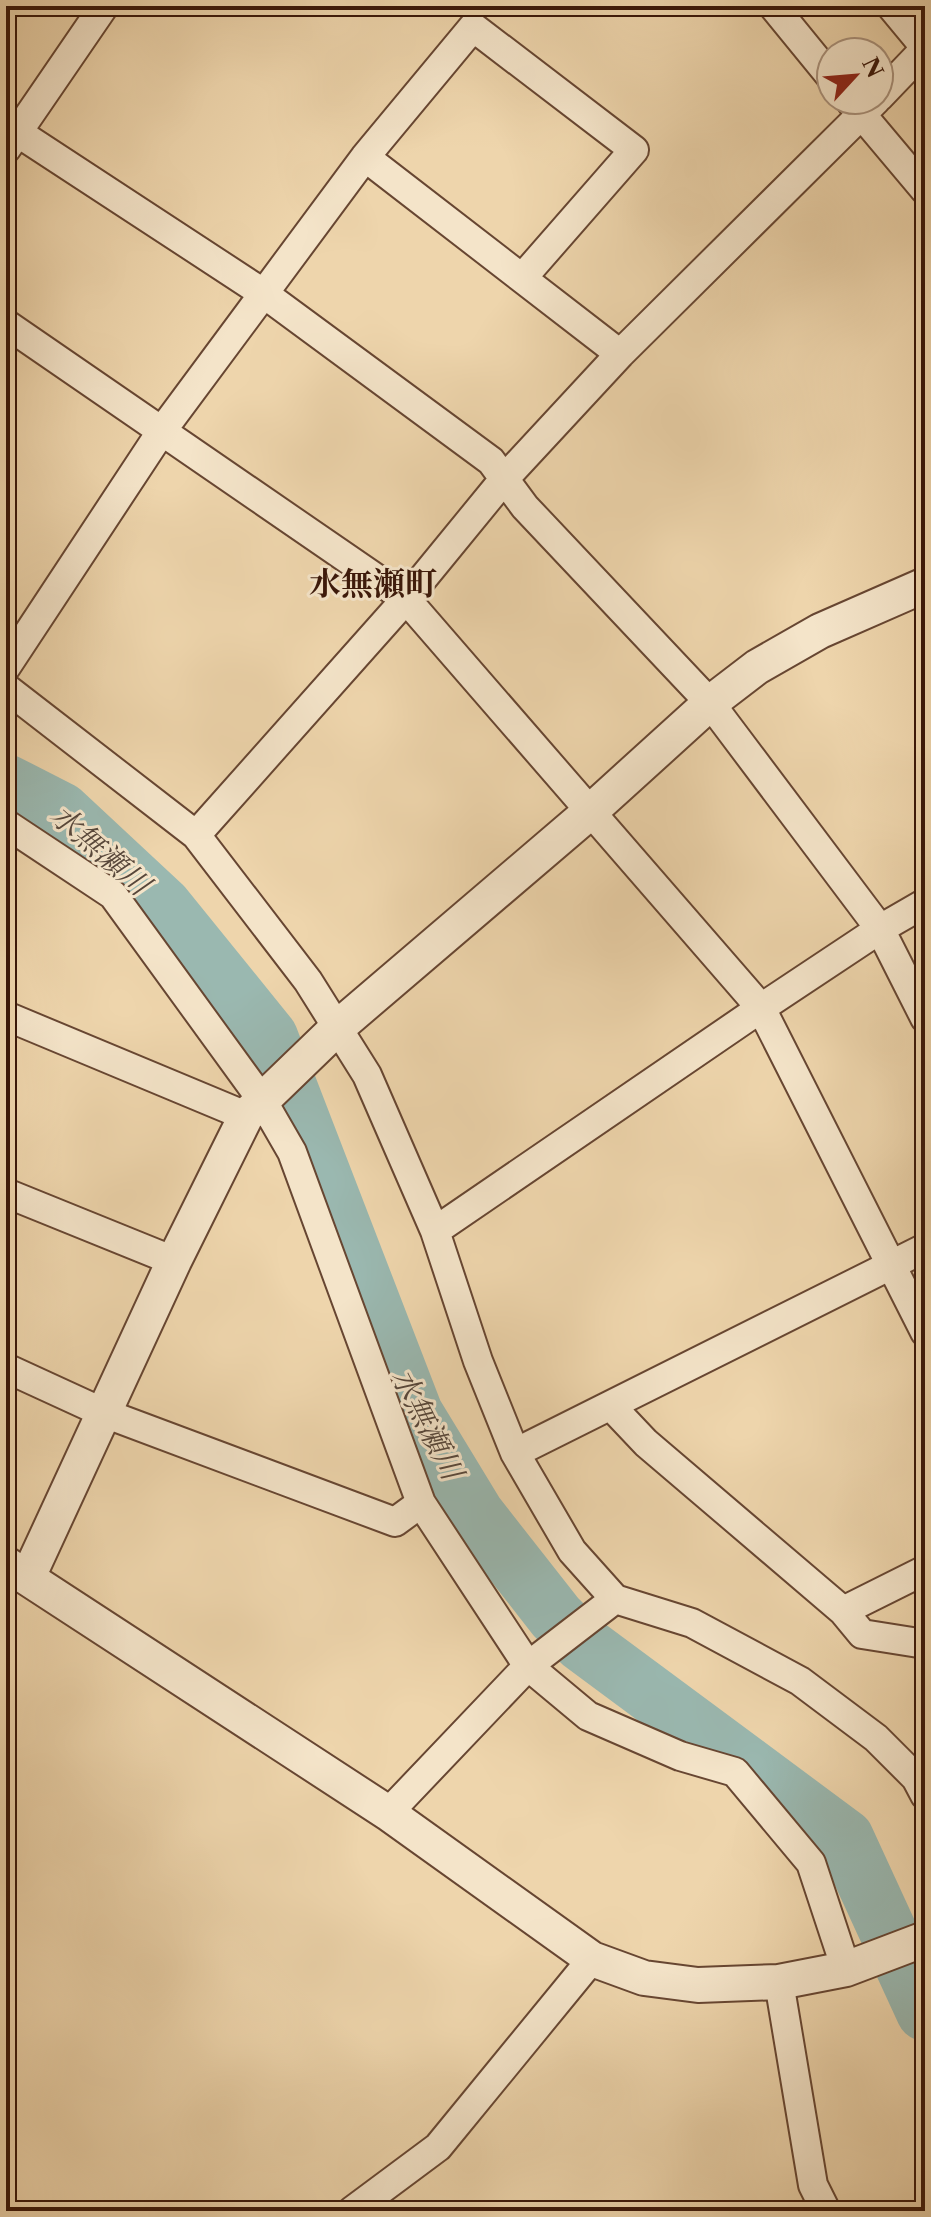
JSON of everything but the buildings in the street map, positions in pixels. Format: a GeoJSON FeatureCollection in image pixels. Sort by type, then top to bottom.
{"type":"FeatureCollection","features":[{"type":"Feature","properties":{"kind":"street"},"geometry":{"type":"LineString","coordinates":[[104,6],[12,141],[263,293],[491,461],[525,507],[710,703],[880,929],[925,1018]]}},
{"type":"Feature","properties":{"kind":"street"},"geometry":{"type":"LineString","coordinates":[[773,6],[815,57]]}},
{"type":"Feature","properties":{"kind":"street"},"geometry":{"type":"LineString","coordinates":[[891,6],[925,48],[895,76]]}},
{"type":"Feature","properties":{"kind":"street"},"geometry":{"type":"LineString","coordinates":[[6,667],[161,432],[365,157],[473,27],[634,150],[523,277]]}},
{"type":"Feature","properties":{"kind":"street"},"geometry":{"type":"LineString","coordinates":[[196,835],[406,599],[505,478],[620,354],[854,116]]}},
{"type":"Feature","properties":{"kind":"street"},"geometry":{"type":"LineString","coordinates":[[876,116],[925,190]]}},
{"type":"Feature","properties":{"kind":"street"},"geometry":{"type":"LineString","coordinates":[[365,157],[620,354]]}},
{"type":"Feature","properties":{"kind":"street"},"geometry":{"type":"LineString","coordinates":[[6,324],[406,599],[761,1008],[925,1332]]}},
{"type":"Feature","properties":{"kind":"street"},"geometry":{"type":"LineString","coordinates":[[925,585],[820,631],[757,667],[710,703],[591,811],[332,1032],[260,1102],[174,1261],[104,1413],[17,1570],[388,1813],[592,1959],[644,1978],[698,1985],[779,1982],[846,1969],[925,1939]]}},
{"type":"Feature","properties":{"kind":"street"},"geometry":{"type":"LineString","coordinates":[[6,688],[196,835],[308,981],[332,1032],[367,1075],[435,1231],[478,1361],[515,1453],[572,1551],[615,1599],[692,1623],[800,1681],[876,1738],[916,1778],[925,1795]]}},
{"type":"Feature","properties":{"kind":"street"},"geometry":{"type":"LineString","coordinates":[[6,824],[113,895],[292,1152],[421,1503],[528,1666],[588,1716],[680,1756],[735,1772],[811,1863],[846,1969]]}},
{"type":"Feature","properties":{"kind":"street"},"geometry":{"type":"LineString","coordinates":[[435,1231],[761,1008],[925,903]]}},
{"type":"Feature","properties":{"kind":"street"},"geometry":{"type":"LineString","coordinates":[[6,1016],[260,1102]]}},
{"type":"Feature","properties":{"kind":"street"},"geometry":{"type":"LineString","coordinates":[[6,1193],[174,1261]]}},
{"type":"Feature","properties":{"kind":"street"},"geometry":{"type":"LineString","coordinates":[[515,1453],[925,1248]]}},
{"type":"Feature","properties":{"kind":"street"},"geometry":{"type":"LineString","coordinates":[[6,1368],[104,1413],[395,1522],[421,1503]]}},
{"type":"Feature","properties":{"kind":"street"},"geometry":{"type":"LineString","coordinates":[[611,1406],[646,1443],[843,1611],[862,1634],[925,1644]]}},
{"type":"Feature","properties":{"kind":"street"},"geometry":{"type":"LineString","coordinates":[[843,1611],[925,1570]]}},
{"type":"Feature","properties":{"kind":"street"},"geometry":{"type":"LineString","coordinates":[[388,1813],[528,1666],[615,1599]]}},
{"type":"Feature","properties":{"kind":"street"},"geometry":{"type":"LineString","coordinates":[[352,2211],[438,2147],[592,1959]]}},
{"type":"Feature","properties":{"kind":"street"},"geometry":{"type":"LineString","coordinates":[[779,1982],[813,2185],[826,2211]]}},
{"type":"Feature","properties":{"kind":"waterway","name":"水無瀬川"},"geometry":{"type":"LineString","coordinates":[[6,783],[61,811],[163,906],[269,1037],[414,1413],[476,1515],[556,1617],[582,1643],[845,1838],[925,2012]]}},
{"type":"Feature","properties":{"kind":"district","name":"水無瀬町"},"geometry":{"type":"Point","coordinates":[373,584]}}]}
